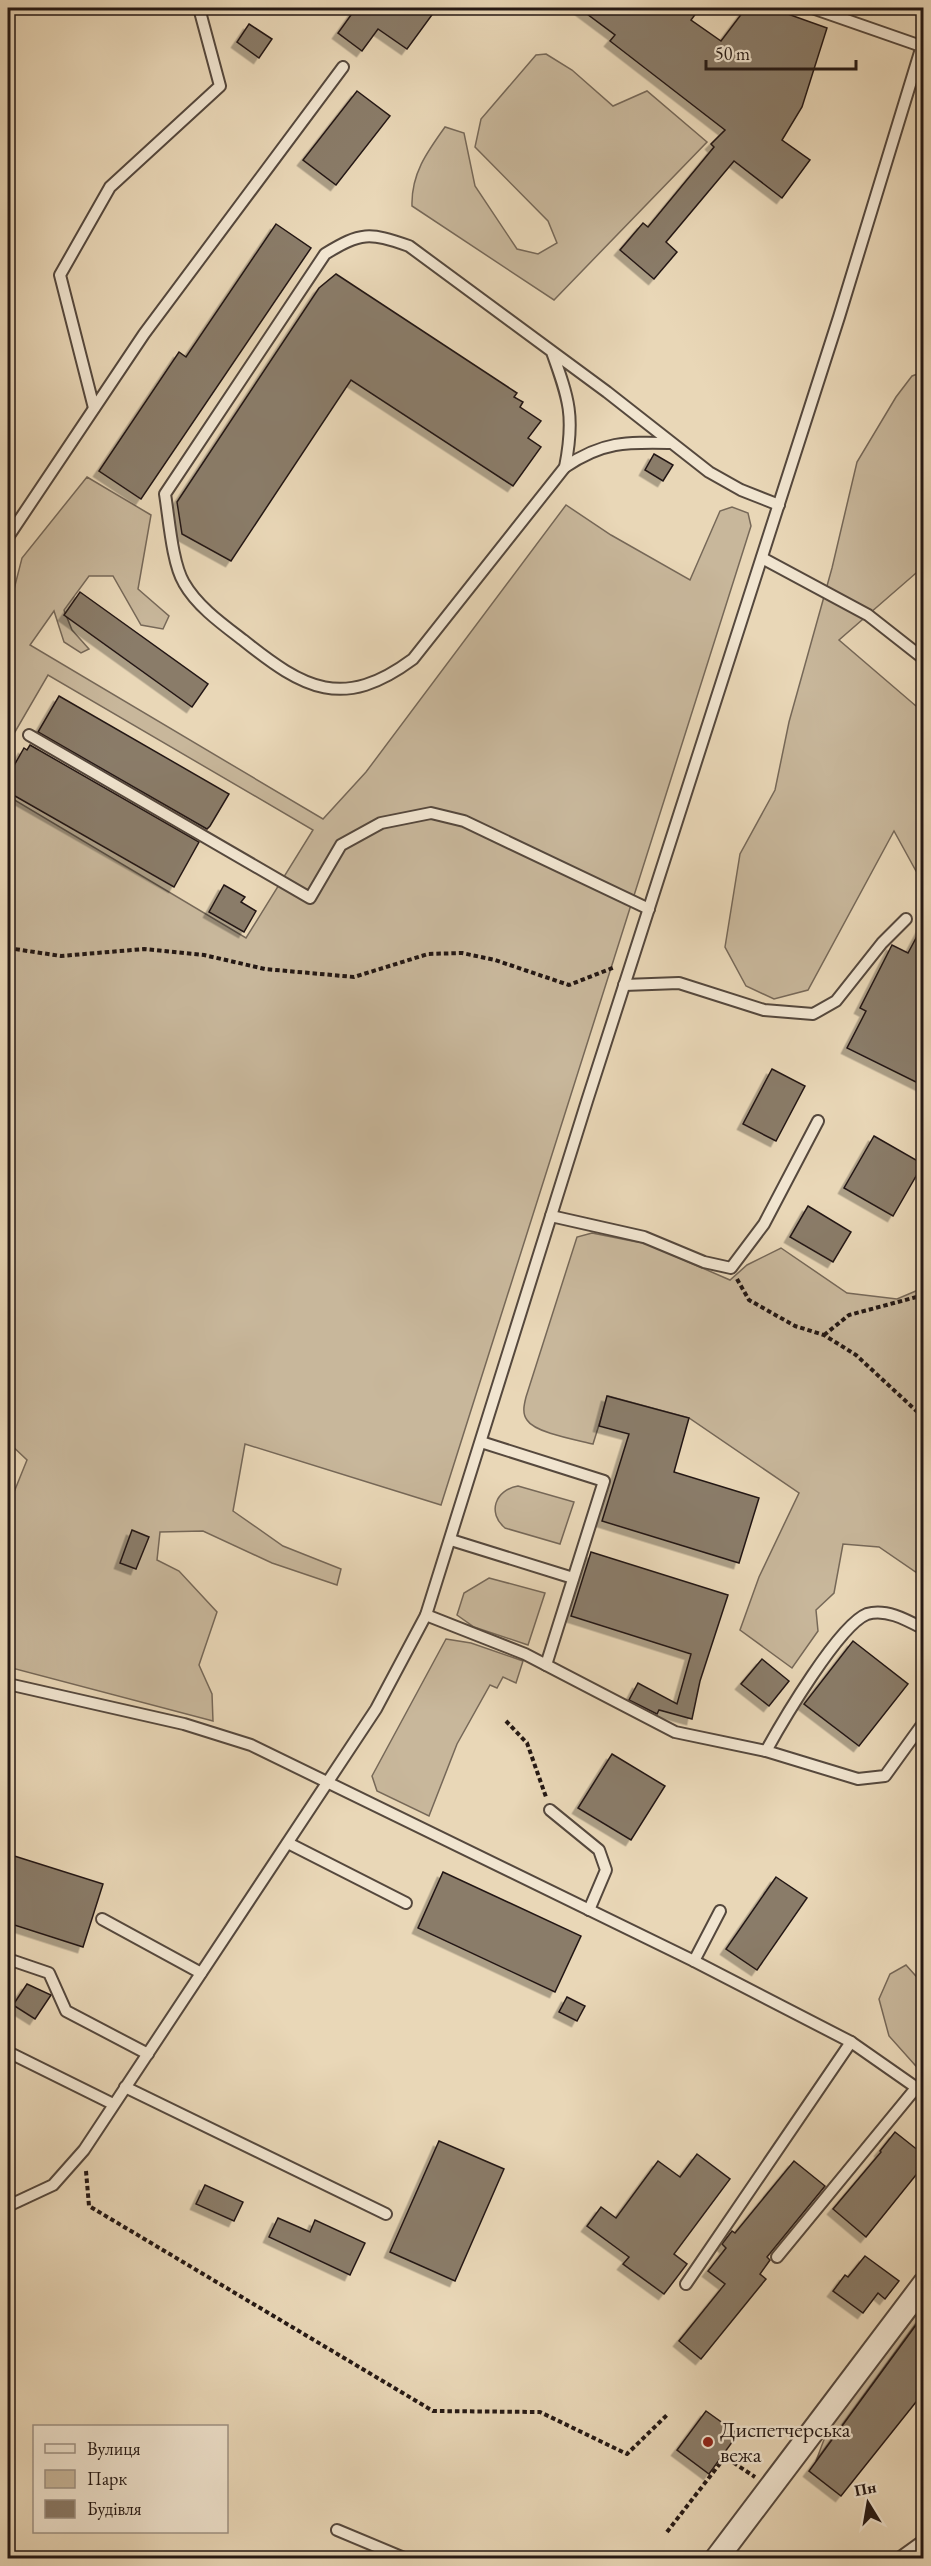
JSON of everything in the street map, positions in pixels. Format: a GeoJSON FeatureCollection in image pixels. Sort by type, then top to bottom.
{"type":"FeatureCollection","features":[{"type":"Feature","properties":{"kind":"street"},"geometry":{"type":"LineString","coordinates":[[717,2559],[924,2284]]}},
{"type":"Feature","properties":{"kind":"lane"},"geometry":{"type":"LineString","coordinates":[[94,408],[60,275],[110,187],[220,86],[199,8]]}},
{"type":"Feature","properties":{"kind":"lane"},"geometry":{"type":"LineString","coordinates":[[8,2206],[53,2185],[84,2150],[328,1782],[397,1673],[426,1615],[624,985],[779,505],[922,42],[812,8]]}},
{"type":"Feature","properties":{"kind":"lane"},"geometry":{"type":"LineString","coordinates":[[8,537],[144,334],[343,67]]}},
{"type":"Feature","properties":{"kind":"lane"},"geometry":{"type":"LineString","coordinates":[[671,443],[640,442],[608,445],[584,454],[565,467],[413,659],[394,673],[368,685],[337,689],[310,685],[281,670],[219,622],[201,604],[183,582],[172,541],[165,494],[325,254],[351,238],[380,236],[409,246],[552,352],[671,443],[708,472],[741,490],[779,505]]}},
{"type":"Feature","properties":{"kind":"lane"},"geometry":{"type":"LineString","coordinates":[[552,352],[569,398],[572,437],[565,467]]}},
{"type":"Feature","properties":{"kind":"lane"},"geometry":{"type":"LineString","coordinates":[[762,558],[868,615],[924,659]]}},
{"type":"Feature","properties":{"kind":"lane"},"geometry":{"type":"LineString","coordinates":[[29,735],[310,898],[341,845],[381,823],[431,813],[464,821],[649,909]]}},
{"type":"Feature","properties":{"kind":"lane"},"geometry":{"type":"LineString","coordinates":[[624,985],[679,983],[764,1010],[813,1014],[836,1001],[882,943],[906,919]]}},
{"type":"Feature","properties":{"kind":"lane"},"geometry":{"type":"LineString","coordinates":[[551,1216],[644,1237],[704,1262],[731,1268],[764,1224],[818,1120]]}},
{"type":"Feature","properties":{"kind":"lane"},"geometry":{"type":"LineString","coordinates":[[481,1442],[604,1481],[546,1665]]}},
{"type":"Feature","properties":{"kind":"lane"},"geometry":{"type":"LineString","coordinates":[[451,1540],[573,1578]]}},
{"type":"Feature","properties":{"kind":"lane"},"geometry":{"type":"LineString","coordinates":[[766,1751],[800,1694],[852,1624],[868,1614],[890,1614],[924,1629]]}},
{"type":"Feature","properties":{"kind":"lane"},"geometry":{"type":"LineString","coordinates":[[426,1615],[525,1654],[675,1732],[766,1751],[858,1779],[885,1776],[924,1722]]}},
{"type":"Feature","properties":{"kind":"lane"},"geometry":{"type":"LineString","coordinates":[[8,1684],[184,1724],[251,1745],[694,1961],[851,2042],[920,2090],[777,2257]]}},
{"type":"Feature","properties":{"kind":"lane"},"geometry":{"type":"LineString","coordinates":[[550,1809],[599,1850],[606,1870],[589,1910]]}},
{"type":"Feature","properties":{"kind":"lane"},"geometry":{"type":"LineString","coordinates":[[288,1843],[406,1904]]}},
{"type":"Feature","properties":{"kind":"lane"},"geometry":{"type":"LineString","coordinates":[[694,1961],[720,1911]]}},
{"type":"Feature","properties":{"kind":"lane"},"geometry":{"type":"LineString","coordinates":[[102,1919],[201,1973]]}},
{"type":"Feature","properties":{"kind":"lane"},"geometry":{"type":"LineString","coordinates":[[8,1959],[49,1973],[66,2011],[148,2054]]}},
{"type":"Feature","properties":{"kind":"lane"},"geometry":{"type":"LineString","coordinates":[[686,2284],[851,2042]]}},
{"type":"Feature","properties":{"kind":"lane"},"geometry":{"type":"LineString","coordinates":[[8,2052],[114,2104]]}},
{"type":"Feature","properties":{"kind":"lane"},"geometry":{"type":"LineString","coordinates":[[125,2087],[386,2214]]}},
{"type":"Feature","properties":{"kind":"lane"},"geometry":{"type":"LineString","coordinates":[[337,2530],[404,2559]]}},
{"type":"Feature","properties":{"kind":"lane"},"geometry":{"type":"LineString","coordinates":[[899,2559],[924,2540]]}},
{"type":"Feature","properties":{"kind":"path"},"geometry":{"type":"LineString","coordinates":[[8,948],[60,956],[144,950],[204,955],[265,969],[354,977],[428,954],[462,952],[569,984],[632,960]]}},
{"type":"Feature","properties":{"kind":"path"},"geometry":{"type":"LineString","coordinates":[[731,1268],[749,1300],[795,1326],[824,1335],[855,1355],[924,1418]]}},
{"type":"Feature","properties":{"kind":"path"},"geometry":{"type":"LineString","coordinates":[[824,1335],[849,1315],[924,1295]]}},
{"type":"Feature","properties":{"kind":"path"},"geometry":{"type":"LineString","coordinates":[[506,1721],[527,1743],[550,1809]]}},
{"type":"Feature","properties":{"kind":"path"},"geometry":{"type":"LineString","coordinates":[[84,2150],[89,2206],[433,2411],[540,2412],[627,2454],[667,2415]]}},
{"type":"Feature","properties":{"kind":"path"},"geometry":{"type":"LineString","coordinates":[[667,2532],[725,2457],[769,2487]]}},
{"type":"Feature","properties":{"kind":"green space"},"geometry":{"type":"Polygon","coordinates":[[[546,54],[572,70],[613,106],[647,91],[707,142],[554,300],[412,206],[414,184],[421,164],[445,127],[464,133],[475,186],[517,249],[538,254],[557,243],[548,221],[475,147],[481,119],[536,55],[546,54]]]}},
{"type":"Feature","properties":{"kind":"green space"},"geometry":{"type":"Polygon","coordinates":[[[923,372],[923,567],[839,640],[923,712],[923,876],[916,871],[894,831],[808,990],[774,999],[746,986],[725,947],[740,854],[775,790],[789,722],[832,568],[857,462],[896,397],[912,376],[923,372]]]}},
{"type":"Feature","properties":{"kind":"green space"},"geometry":{"type":"Polygon","coordinates":[[[87,477],[151,515],[138,589],[169,616],[163,629],[141,625],[113,576],[89,576],[64,610],[72,630],[89,649],[81,653],[64,642],[54,611],[30,645],[323,819],[366,772],[566,505],[611,535],[690,580],[720,511],[732,507],[748,513],[751,526],[441,1505],[245,1444],[233,1511],[283,1546],[341,1569],[337,1585],[272,1563],[203,1531],[160,1532],[157,1560],[179,1571],[217,1612],[199,1665],[212,1694],[213,1721],[8,1667],[8,1507],[27,1460],[8,1442],[8,796],[246,938],[313,830],[48,675],[8,744],[8,603],[12,597],[22,558],[87,477]]]}},
{"type":"Feature","properties":{"kind":"green space"},"geometry":{"type":"Polygon","coordinates":[[[592,1233],[647,1244],[730,1280],[747,1265],[781,1248],[847,1293],[897,1299],[923,1288],[923,1577],[879,1547],[843,1544],[834,1593],[816,1610],[818,1631],[792,1668],[740,1630],[759,1577],[799,1493],[689,1418],[608,1396],[593,1444],[538,1429],[531,1425],[524,1415],[526,1397],[577,1237],[592,1233]]]}},
{"type":"Feature","properties":{"kind":"green space"},"geometry":{"type":"Polygon","coordinates":[[[518,1486],[574,1502],[560,1544],[505,1528],[499,1522],[495,1509],[499,1497],[510,1488],[518,1486]]]}},
{"type":"Feature","properties":{"kind":"green space"},"geometry":{"type":"Polygon","coordinates":[[[489,1578],[545,1593],[528,1645],[474,1627],[457,1615],[464,1593],[489,1578]]]}},
{"type":"Feature","properties":{"kind":"green space"},"geometry":{"type":"Polygon","coordinates":[[[446,1639],[471,1643],[523,1661],[516,1683],[503,1677],[497,1688],[490,1685],[457,1744],[429,1816],[377,1791],[372,1776],[446,1639]]]}},
{"type":"Feature","properties":{"kind":"green space"},"geometry":{"type":"Polygon","coordinates":[[[906,1965],[923,1984],[923,2074],[889,2036],[879,1999],[890,1974],[906,1965]]]}},
{"type":"Feature","properties":{"kind":"green space"},"geometry":{"type":"Polygon","coordinates":[[[923,2306],[923,2314],[816,2461],[828,2429],[923,2306]]]}},
{"type":"Feature","properties":{"kind":"building"},"geometry":{"type":"Polygon","coordinates":[[[356,8],[437,8],[407,49],[378,29],[362,51],[338,33],[356,8]]]}},
{"type":"Feature","properties":{"kind":"building"},"geometry":{"type":"Polygon","coordinates":[[[579,8],[700,8],[691,20],[721,41],[746,8],[771,8],[827,28],[802,107],[782,140],[810,160],[782,198],[734,161],[666,242],[677,252],[654,279],[620,250],[643,223],[648,227],[714,147],[711,144],[725,130],[610,41],[615,35],[579,8]]]}},
{"type":"Feature","properties":{"kind":"building"},"geometry":{"type":"Polygon","coordinates":[[[249,24],[272,39],[259,58],[237,42],[249,24]]]}},
{"type":"Feature","properties":{"kind":"building"},"geometry":{"type":"Polygon","coordinates":[[[357,91],[390,116],[336,185],[303,160],[357,91]]]}},
{"type":"Feature","properties":{"kind":"building"},"geometry":{"type":"Polygon","coordinates":[[[276,224],[311,248],[141,499],[99,471],[179,352],[186,357],[276,224]]]}},
{"type":"Feature","properties":{"kind":"building"},"geometry":{"type":"Polygon","coordinates":[[[336,274],[517,393],[514,397],[523,402],[520,407],[541,421],[528,438],[541,447],[513,486],[351,380],[231,561],[182,534],[177,502],[319,288],[336,274]]]}},
{"type":"Feature","properties":{"kind":"building"},"geometry":{"type":"Polygon","coordinates":[[[654,454],[673,465],[663,481],[645,470],[654,454]]]}},
{"type":"Feature","properties":{"kind":"building"},"geometry":{"type":"Polygon","coordinates":[[[80,592],[208,684],[192,707],[64,615],[80,592]]]}},
{"type":"Feature","properties":{"kind":"building"},"geometry":{"type":"Polygon","coordinates":[[[59,696],[229,794],[210,826],[207,829],[38,732],[59,696]]]}},
{"type":"Feature","properties":{"kind":"building"},"geometry":{"type":"Polygon","coordinates":[[[30,745],[199,842],[174,887],[8,792],[8,776],[24,748],[27,750],[30,745]]]}},
{"type":"Feature","properties":{"kind":"building"},"geometry":{"type":"Polygon","coordinates":[[[224,885],[245,897],[241,902],[256,911],[244,932],[209,912],[224,885]]]}},
{"type":"Feature","properties":{"kind":"building"},"geometry":{"type":"Polygon","coordinates":[[[924,923],[924,1086],[847,1048],[866,1011],[860,1008],[892,945],[908,953],[924,923]]]}},
{"type":"Feature","properties":{"kind":"building"},"geometry":{"type":"Polygon","coordinates":[[[772,1069],[805,1086],[776,1141],[743,1124],[772,1069]]]}},
{"type":"Feature","properties":{"kind":"building"},"geometry":{"type":"Polygon","coordinates":[[[874,1136],[923,1164],[893,1216],[844,1188],[874,1136]]]}},
{"type":"Feature","properties":{"kind":"building"},"geometry":{"type":"Polygon","coordinates":[[[808,1206],[851,1232],[833,1262],[790,1237],[808,1206]]]}},
{"type":"Feature","properties":{"kind":"building"},"geometry":{"type":"Polygon","coordinates":[[[607,1396],[689,1418],[674,1472],[759,1498],[739,1563],[602,1521],[629,1434],[599,1426],[607,1396]]]}},
{"type":"Feature","properties":{"kind":"building"},"geometry":{"type":"Polygon","coordinates":[[[132,1530],[149,1537],[136,1569],[120,1563],[132,1530]]]}},
{"type":"Feature","properties":{"kind":"building"},"geometry":{"type":"Polygon","coordinates":[[[591,1552],[728,1595],[700,1681],[692,1719],[659,1710],[657,1714],[629,1700],[638,1683],[677,1704],[691,1654],[571,1616],[591,1552]]]}},
{"type":"Feature","properties":{"kind":"building"},"geometry":{"type":"Polygon","coordinates":[[[853,1641],[908,1684],[859,1746],[804,1704],[853,1641]]]}},
{"type":"Feature","properties":{"kind":"building"},"geometry":{"type":"Polygon","coordinates":[[[762,1659],[789,1681],[769,1706],[741,1684],[762,1659]]]}},
{"type":"Feature","properties":{"kind":"building"},"geometry":{"type":"Polygon","coordinates":[[[612,1754],[665,1786],[631,1840],[578,1808],[612,1754]]]}},
{"type":"Feature","properties":{"kind":"building"},"geometry":{"type":"Polygon","coordinates":[[[8,1854],[103,1884],[83,1947],[8,1923],[8,1854]]]}},
{"type":"Feature","properties":{"kind":"building"},"geometry":{"type":"Polygon","coordinates":[[[443,1872],[581,1936],[555,1992],[418,1928],[443,1872]]]}},
{"type":"Feature","properties":{"kind":"building"},"geometry":{"type":"Polygon","coordinates":[[[776,1877],[807,1898],[757,1970],[726,1949],[776,1877]]]}},
{"type":"Feature","properties":{"kind":"building"},"geometry":{"type":"Polygon","coordinates":[[[27,1984],[51,1995],[35,2019],[13,2005],[27,1984]]]}},
{"type":"Feature","properties":{"kind":"building"},"geometry":{"type":"Polygon","coordinates":[[[567,1997],[585,2006],[577,2021],[559,2012],[567,1997]]]}},
{"type":"Feature","properties":{"kind":"building"},"geometry":{"type":"Polygon","coordinates":[[[895,2132],[924,2155],[924,2165],[866,2237],[833,2209],[895,2132]]]}},
{"type":"Feature","properties":{"kind":"building"},"geometry":{"type":"Polygon","coordinates":[[[439,2141],[504,2169],[455,2281],[390,2252],[439,2141]]]}},
{"type":"Feature","properties":{"kind":"building"},"geometry":{"type":"Polygon","coordinates":[[[697,2154],[730,2179],[674,2254],[687,2264],[664,2294],[623,2264],[629,2257],[587,2226],[601,2207],[616,2218],[658,2161],[680,2177],[697,2154]]]}},
{"type":"Feature","properties":{"kind":"building"},"geometry":{"type":"Polygon","coordinates":[[[794,2161],[825,2186],[767,2257],[770,2260],[760,2274],[766,2279],[701,2359],[679,2341],[725,2284],[708,2271],[726,2248],[722,2244],[732,2231],[735,2233],[794,2161]]]}},
{"type":"Feature","properties":{"kind":"building"},"geometry":{"type":"Polygon","coordinates":[[[205,2185],[243,2202],[234,2221],[196,2204],[205,2185]]]}},
{"type":"Feature","properties":{"kind":"building"},"geometry":{"type":"Polygon","coordinates":[[[278,2218],[310,2232],[315,2220],[365,2243],[350,2275],[269,2237],[278,2218]]]}},
{"type":"Feature","properties":{"kind":"building"},"geometry":{"type":"Polygon","coordinates":[[[865,2256],[899,2281],[885,2299],[878,2293],[863,2313],[833,2291],[845,2275],[848,2277],[865,2256]]]}},
{"type":"Feature","properties":{"kind":"building"},"geometry":{"type":"Polygon","coordinates":[[[924,2314],[924,2392],[841,2496],[809,2471],[924,2314]]]}},
{"type":"Feature","properties":{"kind":"building","name":"Диспетчерська вежа"},"geometry":{"type":"Polygon","coordinates":[[[706,2411],[738,2434],[709,2474],[677,2450],[706,2411]]]}},
{"type":"Feature","properties":{"kind":"place","name":"Диспетчерська вежа"},"geometry":{"type":"Point","coordinates":[708,2442]}}]}
